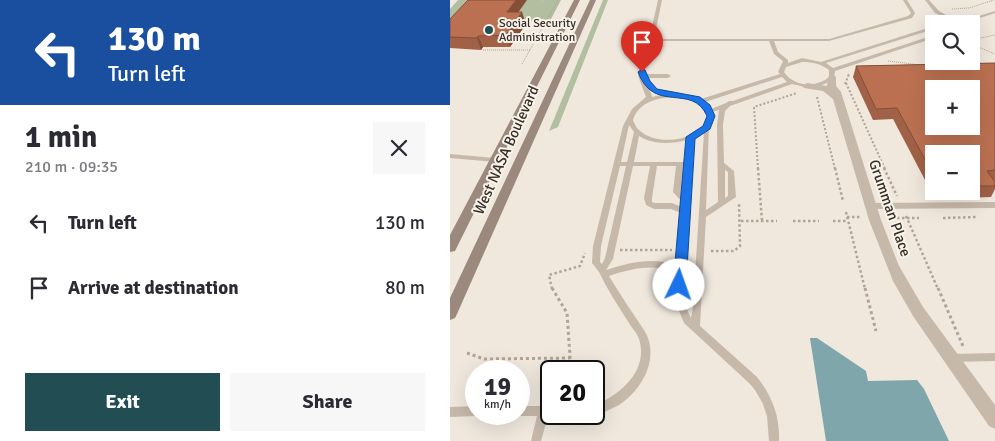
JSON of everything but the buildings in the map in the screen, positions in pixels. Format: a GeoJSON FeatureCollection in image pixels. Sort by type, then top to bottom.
{"type":"FeatureCollection","features":[{"type":"Feature","properties":{"kind":"main road","name":"West NASA Boulevard"},"geometry":{"type":"LineString","coordinates":[[450,247],[576,0]]}},
{"type":"Feature","properties":{"kind":"main road","name":"West NASA Boulevard"},"geometry":{"type":"LineString","coordinates":[[450,314],[593,0]]}},
{"type":"Feature","properties":{"kind":"main road"},"geometry":{"type":"LineString","coordinates":[[517,116],[540,116]]}},
{"type":"Feature","properties":{"kind":"street","name":"Grumman Place"},"geometry":{"type":"LineString","coordinates":[[832,74],[831,86],[837,97],[867,212],[890,262],[928,328],[952,358],[995,420]]}},
{"type":"Feature","properties":{"kind":"street"},"geometry":{"type":"LineString","coordinates":[[803,89],[826,89],[837,97]]}},
{"type":"Feature","properties":{"kind":"lane"},"geometry":{"type":"LineString","coordinates":[[605,406],[630,389],[641,374],[646,353],[643,338],[596,262],[595,255],[626,126],[634,110],[649,97],[648,92],[641,84],[642,75],[660,0]]}},
{"type":"Feature","properties":{"kind":"lane"},"geometry":{"type":"LineString","coordinates":[[651,40],[829,40],[910,17],[913,12],[905,0]]}},
{"type":"Feature","properties":{"kind":"lane"},"geometry":{"type":"LineString","coordinates":[[927,0],[937,12],[942,15]]}},
{"type":"Feature","properties":{"kind":"lane"},"geometry":{"type":"LineString","coordinates":[[980,16],[995,12]]}},
{"type":"Feature","properties":{"kind":"lane"},"geometry":{"type":"LineString","coordinates":[[774,48],[786,56],[822,63],[925,30]]}},
{"type":"Feature","properties":{"kind":"lane"},"geometry":{"type":"LineString","coordinates":[[782,75],[803,89],[823,84],[832,74],[925,39]]}},
{"type":"Feature","properties":{"kind":"lane"},"geometry":{"type":"LineString","coordinates":[[771,40],[774,48],[786,61],[781,72],[782,75]]}},
{"type":"Feature","properties":{"kind":"lane"},"geometry":{"type":"LineString","coordinates":[[784,66],[802,60]]}},
{"type":"Feature","properties":{"kind":"lane"},"geometry":{"type":"LineString","coordinates":[[822,63],[832,74]]}},
{"type":"Feature","properties":{"kind":"lane"},"geometry":{"type":"LineString","coordinates":[[642,75],[668,76],[654,82]]}},
{"type":"Feature","properties":{"kind":"lane"},"geometry":{"type":"LineString","coordinates":[[642,75],[655,91],[697,99],[710,111],[710,122],[707,127],[695,326]]}},
{"type":"Feature","properties":{"kind":"lane"},"geometry":{"type":"LineString","coordinates":[[701,101],[782,75]]}},
{"type":"Feature","properties":{"kind":"lane"},"geometry":{"type":"LineString","coordinates":[[710,111],[792,82]]}},
{"type":"Feature","properties":{"kind":"lane"},"geometry":{"type":"LineString","coordinates":[[644,102],[653,98],[674,95]]}},
{"type":"Feature","properties":{"kind":"lane"},"geometry":{"type":"LineString","coordinates":[[702,216],[732,197],[731,171],[721,164],[722,110],[731,102]]}},
{"type":"Feature","properties":{"kind":"lane"},"geometry":{"type":"LineString","coordinates":[[630,120],[637,132],[650,139],[667,141],[690,137],[707,127]]}},
{"type":"Feature","properties":{"kind":"lane"},"geometry":{"type":"LineString","coordinates":[[603,272],[609,259],[637,132]]}},
{"type":"Feature","properties":{"kind":"lane"},"geometry":{"type":"LineString","coordinates":[[690,137],[684,164],[686,202],[678,301],[686,320],[695,326],[705,338],[763,391],[772,411],[774,441]]}},
{"type":"Feature","properties":{"kind":"lane"},"geometry":{"type":"LineString","coordinates":[[451,158],[495,160]]}},
{"type":"Feature","properties":{"kind":"lane"},"geometry":{"type":"LineString","coordinates":[[617,164],[684,164]]}},
{"type":"Feature","properties":{"kind":"lane"},"geometry":{"type":"LineString","coordinates":[[654,164],[648,198],[649,203],[654,206],[672,206],[685,212]]}},
{"type":"Feature","properties":{"kind":"lane"},"geometry":{"type":"LineString","coordinates":[[867,212],[994,205]]}},
{"type":"Feature","properties":{"kind":"lane"},"geometry":{"type":"LineString","coordinates":[[603,272],[638,264],[664,265],[680,269]]}},
{"type":"Feature","properties":{"kind":"lane"},"geometry":{"type":"LineString","coordinates":[[952,358],[995,357]]}},
{"type":"Feature","properties":{"kind":"lane"},"geometry":{"type":"LineString","coordinates":[[450,412],[465,411]]}},
{"type":"Feature","properties":{"kind":"lane"},"geometry":{"type":"LineString","coordinates":[[536,441],[542,425]]}},
{"type":"Feature","properties":{"kind":"path"},"geometry":{"type":"LineString","coordinates":[[522,64],[558,0]]}},
{"type":"Feature","properties":{"kind":"path"},"geometry":{"type":"LineString","coordinates":[[950,9],[969,8],[994,0]]}},
{"type":"Feature","properties":{"kind":"path"},"geometry":{"type":"LineString","coordinates":[[980,38],[995,35]]}},
{"type":"Feature","properties":{"kind":"path"},"geometry":{"type":"LineString","coordinates":[[980,48],[995,54]]}},
{"type":"Feature","properties":{"kind":"path"},"geometry":{"type":"LineString","coordinates":[[483,50],[531,50]]}},
{"type":"Feature","properties":{"kind":"path"},"geometry":{"type":"LineString","coordinates":[[884,61],[925,65]]}},
{"type":"Feature","properties":{"kind":"path"},"geometry":{"type":"LineString","coordinates":[[846,83],[897,196]]}},
{"type":"Feature","properties":{"kind":"path"},"geometry":{"type":"LineString","coordinates":[[762,221],[754,106],[803,89]]}},
{"type":"Feature","properties":{"kind":"path"},"geometry":{"type":"LineString","coordinates":[[819,93],[816,94],[843,201]]}},
{"type":"Feature","properties":{"kind":"path"},"geometry":{"type":"LineString","coordinates":[[706,251],[734,251],[739,248],[741,243],[739,196]]}},
{"type":"Feature","properties":{"kind":"path"},"geometry":{"type":"LineString","coordinates":[[846,212],[876,331]]}},
{"type":"Feature","properties":{"kind":"path"},"geometry":{"type":"LineString","coordinates":[[833,221],[848,219],[867,212]]}},
{"type":"Feature","properties":{"kind":"path"},"geometry":{"type":"LineString","coordinates":[[904,212],[963,346]]}},
{"type":"Feature","properties":{"kind":"path"},"geometry":{"type":"LineString","coordinates":[[943,218],[976,216]]}},
{"type":"Feature","properties":{"kind":"path"},"geometry":{"type":"LineString","coordinates":[[886,218],[920,218]]}},
{"type":"Feature","properties":{"kind":"path"},"geometry":{"type":"LineString","coordinates":[[740,221],[777,221]]}},
{"type":"Feature","properties":{"kind":"path"},"geometry":{"type":"LineString","coordinates":[[793,221],[818,221]]}},
{"type":"Feature","properties":{"kind":"path"},"geometry":{"type":"LineString","coordinates":[[468,353],[484,359],[570,358],[566,313],[552,289],[549,275],[580,266],[583,255],[590,250]]}},
{"type":"Feature","properties":{"kind":"path"},"geometry":{"type":"LineString","coordinates":[[616,250],[676,250]]}},
{"type":"Feature","properties":{"kind":"green space"},"geometry":{"type":"Polygon","coordinates":[[[458,0],[561,0],[550,21],[450,22],[450,9],[458,0]]]}},
{"type":"Feature","properties":{"kind":"green space"},"geometry":{"type":"Polygon","coordinates":[[[603,0],[608,0],[558,127],[549,131],[603,0]]]}},
{"type":"Feature","properties":{"kind":"water"},"geometry":{"type":"Polygon","coordinates":[[[810,338],[817,338],[866,371],[868,381],[917,380],[924,389],[949,441],[826,441],[810,338]]]}},
{"type":"Feature","properties":{"kind":"place","name":"Social Security Administration"},"geometry":{"type":"Point","coordinates":[489,30]}},
{"type":"Feature","properties":{"kind":"route"},"geometry":{"type":"LineString","coordinates":[[642,72],[646,82],[655,91],[662,94],[697,99],[707,106],[711,116],[707,127],[690,137],[679,285]]}}]}
